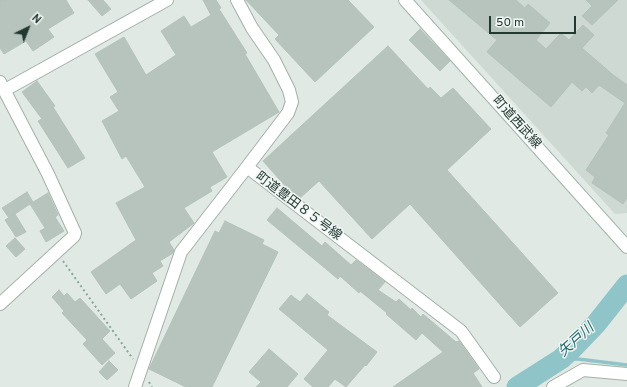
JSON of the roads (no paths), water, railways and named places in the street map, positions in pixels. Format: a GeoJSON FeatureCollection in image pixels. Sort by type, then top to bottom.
{"type":"FeatureCollection","features":[{"type":"Feature","properties":{"kind":"street"},"geometry":{"type":"LineString","coordinates":[[0,304],[74,236],[75,233],[48,174],[2,86],[167,0]]}},
{"type":"Feature","properties":{"kind":"street","name":"町道豊田８５号線"},"geometry":{"type":"LineString","coordinates":[[237,0],[252,28],[274,60],[290,90],[292,102],[288,113],[247,167],[461,331],[494,377]]}},
{"type":"Feature","properties":{"kind":"street","name":"町道西武線"},"geometry":{"type":"LineString","coordinates":[[405,0],[627,247]]}},
{"type":"Feature","properties":{"kind":"street"},"geometry":{"type":"LineString","coordinates":[[135,387],[181,252],[247,167]]}},
{"type":"Feature","properties":{"kind":"street"},"geometry":{"type":"LineString","coordinates":[[553,387],[583,370],[627,374]]}},
{"type":"Feature","properties":{"kind":"waterway","name":"矢戸川"},"geometry":{"type":"LineString","coordinates":[[517,387],[561,359],[572,349],[596,324],[627,285]]}},
{"type":"Feature","properties":{"kind":"waterway"},"geometry":{"type":"LineString","coordinates":[[561,359],[578,359],[627,365]]}}]}
